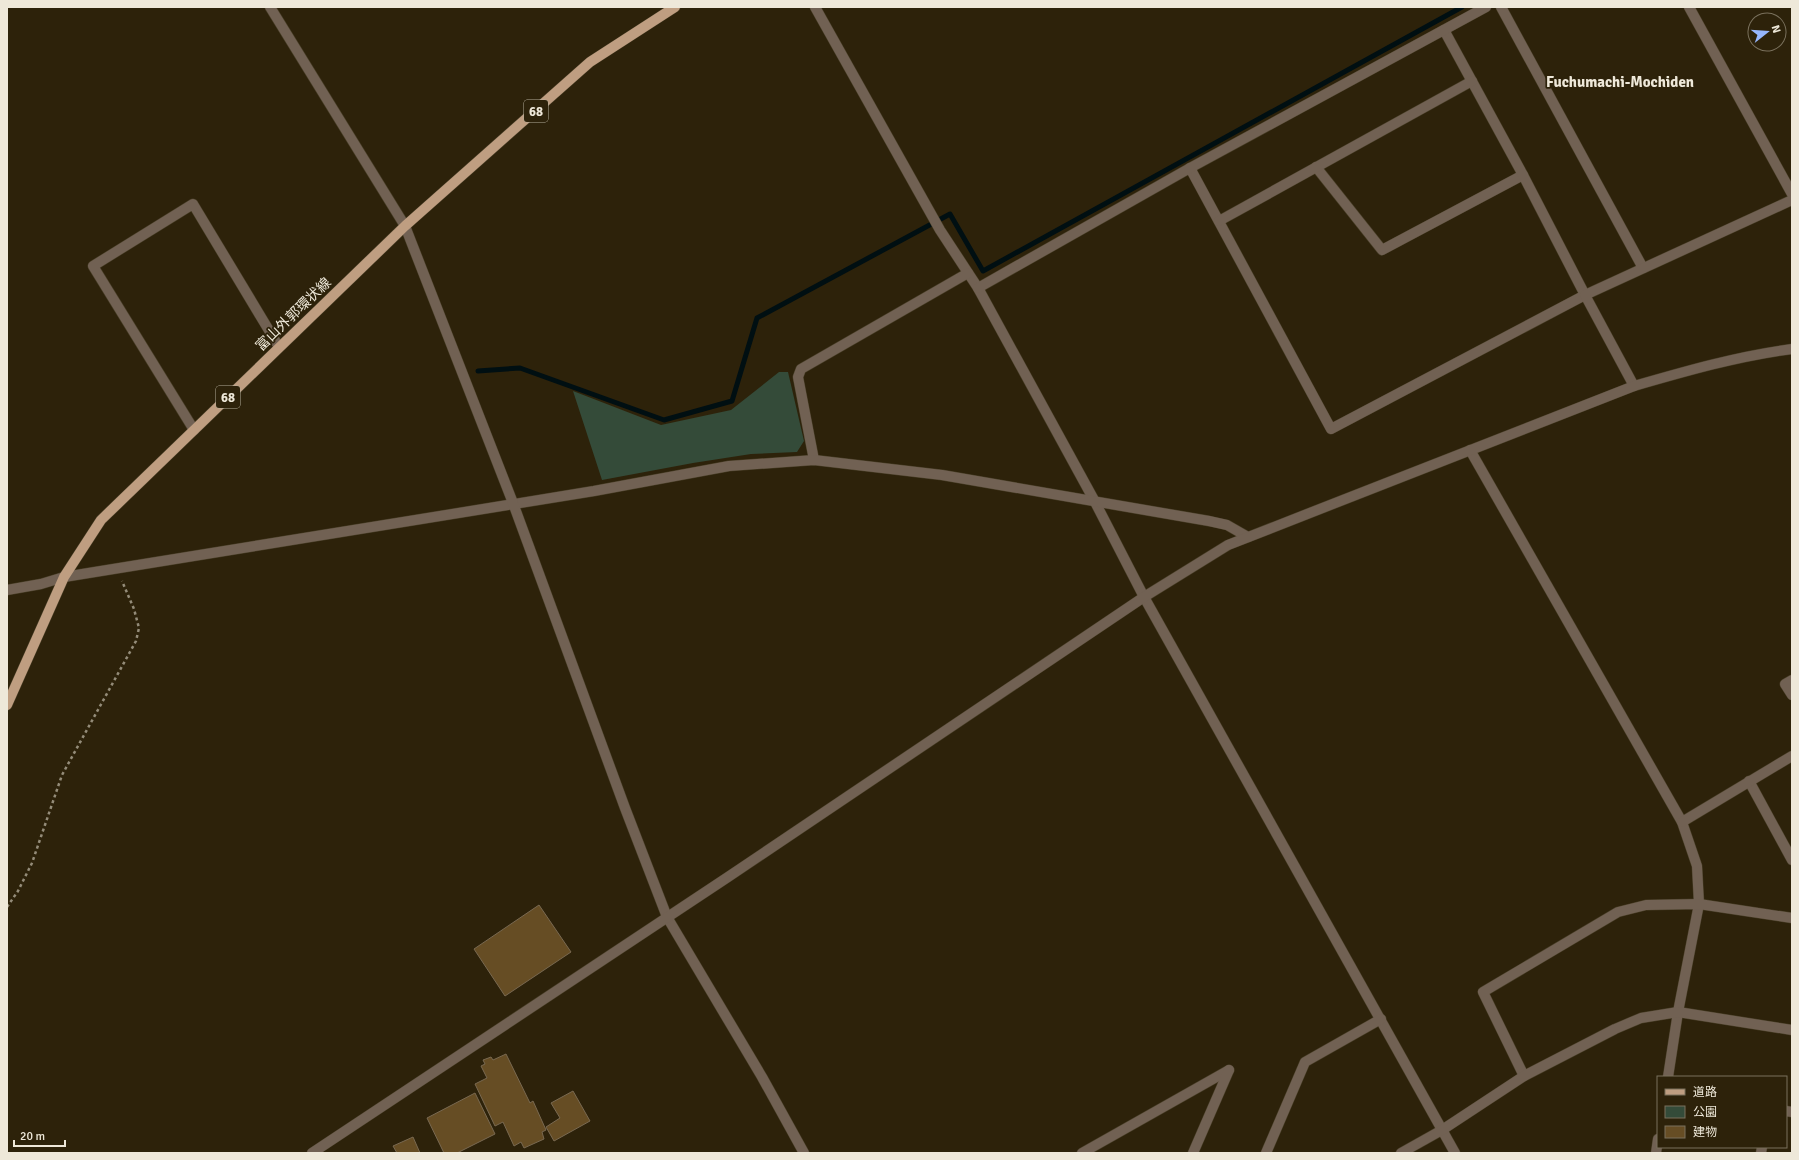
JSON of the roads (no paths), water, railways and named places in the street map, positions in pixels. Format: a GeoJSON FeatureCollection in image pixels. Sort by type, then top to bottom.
{"type":"FeatureCollection","features":[{"type":"Feature","properties":{"kind":"main road","name":"富山外郭環状線"},"geometry":{"type":"LineString","coordinates":[[7,705],[64,578],[101,520],[405,226],[590,62],[675,7]]}},
{"type":"Feature","properties":{"kind":"street"},"geometry":{"type":"LineString","coordinates":[[270,7],[405,226],[513,503],[625,808],[667,917],[762,1077],[804,1153]]}},
{"type":"Feature","properties":{"kind":"street"},"geometry":{"type":"LineString","coordinates":[[815,7],[940,230],[978,288],[1094,500],[1144,597],[1455,1153]]}},
{"type":"Feature","properties":{"kind":"street"},"geometry":{"type":"LineString","coordinates":[[978,288],[1190,168],[1486,7]]}},
{"type":"Feature","properties":{"kind":"street"},"geometry":{"type":"LineString","coordinates":[[1501,7],[1643,268]]}},
{"type":"Feature","properties":{"kind":"street"},"geometry":{"type":"LineString","coordinates":[[1689,7],[1792,194]]}},
{"type":"Feature","properties":{"kind":"street"},"geometry":{"type":"LineString","coordinates":[[1444,30],[1523,175],[1634,386]]}},
{"type":"Feature","properties":{"kind":"street"},"geometry":{"type":"LineString","coordinates":[[1219,221],[1472,81]]}},
{"type":"Feature","properties":{"kind":"street"},"geometry":{"type":"LineString","coordinates":[[1316,167],[1382,250],[1523,175]]}},
{"type":"Feature","properties":{"kind":"street"},"geometry":{"type":"LineString","coordinates":[[1190,168],[1332,428],[1585,295],[1792,200]]}},
{"type":"Feature","properties":{"kind":"street"},"geometry":{"type":"LineString","coordinates":[[194,430],[93,266],[193,204],[279,347]]}},
{"type":"Feature","properties":{"kind":"street"},"geometry":{"type":"LineString","coordinates":[[814,460],[798,377],[801,369],[968,273]]}},
{"type":"Feature","properties":{"kind":"street"},"geometry":{"type":"LineString","coordinates":[[312,1153],[761,855],[1144,597],[1228,545],[1634,386],[1762,353],[1792,349]]}},
{"type":"Feature","properties":{"kind":"street"},"geometry":{"type":"LineString","coordinates":[[1470,450],[1682,822],[1697,866],[1699,904],[1678,1012],[1668,1076]]}},
{"type":"Feature","properties":{"kind":"street"},"geometry":{"type":"LineString","coordinates":[[7,590],[42,584],[64,578],[513,503],[594,491],[728,466],[814,460],[942,475],[1094,500],[1227,525],[1248,537]]}},
{"type":"Feature","properties":{"kind":"street"},"geometry":{"type":"LineString","coordinates":[[1792,680],[1786,684],[1792,695]]}},
{"type":"Feature","properties":{"kind":"street"},"geometry":{"type":"LineString","coordinates":[[1682,822],[1792,756]]}},
{"type":"Feature","properties":{"kind":"street"},"geometry":{"type":"LineString","coordinates":[[1749,782],[1792,860]]}},
{"type":"Feature","properties":{"kind":"street"},"geometry":{"type":"LineString","coordinates":[[1524,1076],[1483,992],[1618,912],[1646,905],[1699,904],[1792,918]]}},
{"type":"Feature","properties":{"kind":"street"},"geometry":{"type":"LineString","coordinates":[[1401,1153],[1442,1130],[1524,1076],[1615,1029],[1641,1018],[1678,1012],[1792,1030]]}},
{"type":"Feature","properties":{"kind":"street"},"geometry":{"type":"LineString","coordinates":[[1266,1153],[1305,1062],[1381,1019]]}},
{"type":"Feature","properties":{"kind":"street"},"geometry":{"type":"LineString","coordinates":[[1082,1153],[1229,1070],[1193,1153]]}},
{"type":"Feature","properties":{"kind":"waterway"},"geometry":{"type":"LineString","coordinates":[[478,371],[520,368],[664,420],[732,401],[757,318],[950,214],[983,271],[1462,7]]}},
{"type":"Feature","properties":{"kind":"district","name":"Fuchumachi-Mochiden"},"geometry":{"type":"Point","coordinates":[1620,82]}}]}
